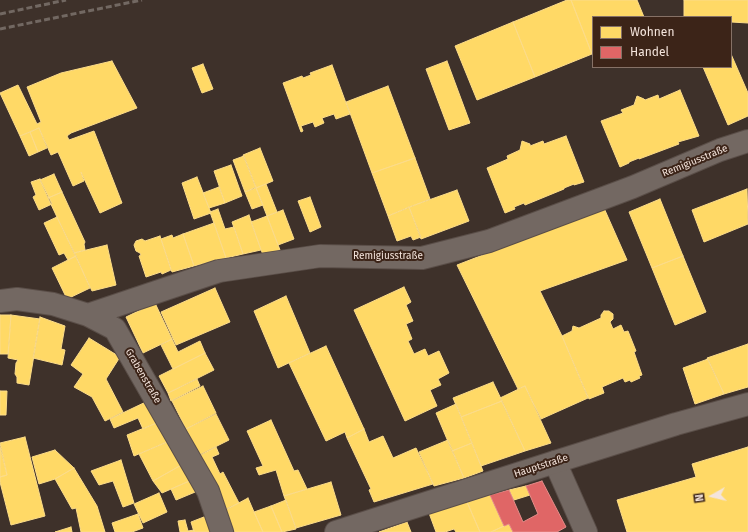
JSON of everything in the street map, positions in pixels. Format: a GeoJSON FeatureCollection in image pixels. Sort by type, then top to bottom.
{"type":"FeatureCollection","features":[{"type":"Feature","properties":{"kind":"street","name":"Remigiusstraße"},"geometry":{"type":"LineString","coordinates":[[88,315],[219,271],[320,256],[422,258],[490,241],[633,187],[720,150],[748,141]]}},
{"type":"Feature","properties":{"kind":"street","name":"Grabenstraße"},"geometry":{"type":"LineString","coordinates":[[0,301],[18,299],[53,304],[88,315],[115,329],[208,491],[222,532]]}},
{"type":"Feature","properties":{"kind":"street","name":"Hauptstraße"},"geometry":{"type":"LineString","coordinates":[[336,532],[676,424],[748,404]]}},
{"type":"Feature","properties":{"kind":"street"},"geometry":{"type":"LineString","coordinates":[[555,462],[586,532]]}},
{"type":"Feature","properties":{"kind":"building: Wohnen"},"geometry":{"type":"Polygon","coordinates":[[[567,0],[571,0],[592,54],[535,77],[513,22],[567,0]]]}},
{"type":"Feature","properties":{"kind":"building: Wohnen"},"geometry":{"type":"Polygon","coordinates":[[[571,0],[637,0],[644,16],[592,16],[592,54],[571,0]]]}},
{"type":"Feature","properties":{"kind":"building: Wohnen"},"geometry":{"type":"Polygon","coordinates":[[[684,0],[748,0],[748,23],[732,22],[732,16],[684,16],[684,0]]]}},
{"type":"Feature","properties":{"kind":"building: Wohnen"},"geometry":{"type":"Polygon","coordinates":[[[513,22],[535,77],[477,100],[455,46],[513,22]]]}},
{"type":"Feature","properties":{"kind":"building: Wohnen"},"geometry":{"type":"Polygon","coordinates":[[[732,56],[748,93],[748,116],[728,125],[703,68],[732,68],[732,56]]]}},
{"type":"Feature","properties":{"kind":"building: Wohnen"},"geometry":{"type":"Polygon","coordinates":[[[112,61],[137,108],[71,133],[67,136],[69,140],[94,131],[122,203],[100,213],[81,172],[84,181],[73,186],[58,152],[51,155],[39,128],[20,136],[0,93],[18,85],[37,124],[41,122],[27,87],[61,73],[112,61]]]}},
{"type":"Feature","properties":{"kind":"building: Wohnen"},"geometry":{"type":"Polygon","coordinates":[[[447,61],[470,123],[449,130],[426,69],[447,61]]]}},
{"type":"Feature","properties":{"kind":"building: Wohnen"},"geometry":{"type":"Polygon","coordinates":[[[203,64],[213,89],[202,93],[192,68],[203,64]]]}},
{"type":"Feature","properties":{"kind":"building: Wohnen"},"geometry":{"type":"Polygon","coordinates":[[[332,65],[350,114],[336,119],[334,114],[322,118],[324,123],[315,127],[313,122],[301,126],[303,131],[301,132],[283,83],[302,76],[303,78],[311,75],[310,73],[332,65]]]}},
{"type":"Feature","properties":{"kind":"building: Wohnen"},"geometry":{"type":"Polygon","coordinates":[[[388,86],[415,158],[372,173],[346,102],[388,86]]]}},
{"type":"Feature","properties":{"kind":"building: Wohnen"},"geometry":{"type":"Polygon","coordinates":[[[680,90],[699,136],[678,142],[679,144],[639,158],[620,167],[601,121],[623,113],[621,110],[634,105],[637,96],[645,100],[658,95],[659,99],[680,90]]]}},
{"type":"Feature","properties":{"kind":"building: Wohnen"},"geometry":{"type":"Polygon","coordinates":[[[39,128],[47,148],[38,152],[30,132],[39,128]]]}},
{"type":"Feature","properties":{"kind":"building: Wohnen"},"geometry":{"type":"Polygon","coordinates":[[[30,132],[38,152],[29,156],[20,136],[30,132]]]}},
{"type":"Feature","properties":{"kind":"building: Wohnen"},"geometry":{"type":"Polygon","coordinates":[[[566,136],[584,182],[574,184],[525,205],[524,203],[505,213],[487,168],[508,159],[507,156],[520,150],[522,141],[530,144],[530,146],[543,141],[544,144],[566,136]]]}},
{"type":"Feature","properties":{"kind":"building: Wohnen"},"geometry":{"type":"Polygon","coordinates":[[[260,148],[273,181],[256,188],[243,155],[260,148]]]}},
{"type":"Feature","properties":{"kind":"building: Wohnen"},"geometry":{"type":"Polygon","coordinates":[[[244,156],[256,187],[245,192],[233,160],[244,156]]]}},
{"type":"Feature","properties":{"kind":"building: Wohnen"},"geometry":{"type":"Polygon","coordinates":[[[415,158],[430,199],[388,216],[372,173],[415,158]]]}},
{"type":"Feature","properties":{"kind":"building: Wohnen"},"geometry":{"type":"Polygon","coordinates":[[[231,165],[242,196],[225,203],[214,171],[231,165]]]}},
{"type":"Feature","properties":{"kind":"building: Wohnen"},"geometry":{"type":"Polygon","coordinates":[[[54,174],[62,192],[48,198],[40,180],[54,174]]]}},
{"type":"Feature","properties":{"kind":"building: Wohnen"},"geometry":{"type":"Polygon","coordinates":[[[197,177],[211,213],[194,219],[182,183],[197,177]]]}},
{"type":"Feature","properties":{"kind":"building: Wohnen"},"geometry":{"type":"Polygon","coordinates":[[[40,179],[52,204],[39,210],[33,197],[36,195],[31,182],[40,179]]]}},
{"type":"Feature","properties":{"kind":"building: Wohnen"},"geometry":{"type":"Polygon","coordinates":[[[266,184],[277,212],[267,216],[256,188],[266,184]]]}},
{"type":"Feature","properties":{"kind":"building: Wohnen"},"geometry":{"type":"Polygon","coordinates":[[[219,187],[225,203],[209,208],[203,193],[219,187]]]}},
{"type":"Feature","properties":{"kind":"building: Wohnen"},"geometry":{"type":"Polygon","coordinates":[[[256,188],[263,205],[252,209],[245,192],[256,188]]]}},
{"type":"Feature","properties":{"kind":"building: Wohnen"},"geometry":{"type":"Polygon","coordinates":[[[747,189],[748,224],[704,242],[692,210],[747,189]]]}},
{"type":"Feature","properties":{"kind":"building: Wohnen"},"geometry":{"type":"Polygon","coordinates":[[[457,190],[469,221],[421,239],[409,207],[457,190]]]}},
{"type":"Feature","properties":{"kind":"building: Wohnen"},"geometry":{"type":"Polygon","coordinates":[[[62,192],[85,242],[85,250],[74,253],[48,198],[62,192]]]}},
{"type":"Feature","properties":{"kind":"building: Wohnen"},"geometry":{"type":"Polygon","coordinates":[[[310,197],[321,227],[310,232],[298,201],[310,197]]]}},
{"type":"Feature","properties":{"kind":"building: Wohnen"},"geometry":{"type":"Polygon","coordinates":[[[660,199],[683,256],[652,268],[629,212],[660,199]]]}},
{"type":"Feature","properties":{"kind":"building: Wohnen"},"geometry":{"type":"Polygon","coordinates":[[[409,207],[421,237],[413,240],[411,236],[397,241],[388,216],[409,207]]]}},
{"type":"Feature","properties":{"kind":"building: Wohnen"},"geometry":{"type":"Polygon","coordinates":[[[604,208],[627,260],[540,291],[562,336],[588,398],[541,419],[525,386],[518,389],[457,265],[604,208]]]}},
{"type":"Feature","properties":{"kind":"building: Wohnen"},"geometry":{"type":"Polygon","coordinates":[[[218,209],[225,229],[234,227],[243,254],[226,258],[210,212],[218,209]]]}},
{"type":"Feature","properties":{"kind":"building: Wohnen"},"geometry":{"type":"Polygon","coordinates":[[[283,210],[294,239],[278,245],[267,216],[283,210]]]}},
{"type":"Feature","properties":{"kind":"building: Wohnen"},"geometry":{"type":"Polygon","coordinates":[[[249,215],[261,250],[243,254],[232,222],[249,215]]]}},
{"type":"Feature","properties":{"kind":"building: Wohnen"},"geometry":{"type":"Polygon","coordinates":[[[267,216],[280,250],[263,255],[251,222],[267,216]]]}},
{"type":"Feature","properties":{"kind":"building: Wohnen"},"geometry":{"type":"Polygon","coordinates":[[[57,217],[76,256],[68,260],[64,253],[59,255],[44,223],[57,217]]]}},
{"type":"Feature","properties":{"kind":"building: Wohnen"},"geometry":{"type":"Polygon","coordinates":[[[214,223],[226,258],[194,266],[183,234],[214,223]]]}},
{"type":"Feature","properties":{"kind":"building: Wohnen"},"geometry":{"type":"Polygon","coordinates":[[[183,234],[194,266],[172,272],[161,239],[172,235],[173,238],[183,234]]]}},
{"type":"Feature","properties":{"kind":"building: Wohnen"},"geometry":{"type":"Polygon","coordinates":[[[160,236],[171,270],[162,274],[161,272],[146,277],[139,256],[141,255],[136,251],[134,245],[136,241],[142,239],[145,241],[160,236]]]}},
{"type":"Feature","properties":{"kind":"building: Wohnen"},"geometry":{"type":"Polygon","coordinates":[[[107,245],[116,285],[92,291],[74,253],[107,245]]]}},
{"type":"Feature","properties":{"kind":"building: Wohnen"},"geometry":{"type":"Polygon","coordinates":[[[76,256],[90,288],[67,299],[52,268],[76,256]]]}},
{"type":"Feature","properties":{"kind":"building: Wohnen"},"geometry":{"type":"Polygon","coordinates":[[[683,256],[706,312],[675,325],[652,268],[683,256]]]}},
{"type":"Feature","properties":{"kind":"building: Wohnen"},"geometry":{"type":"Polygon","coordinates":[[[404,287],[411,302],[406,305],[413,321],[406,324],[412,339],[408,341],[414,354],[425,349],[428,356],[439,351],[449,373],[438,379],[441,385],[430,390],[437,406],[405,421],[354,310],[404,287]]]}},
{"type":"Feature","properties":{"kind":"building: Wohnen"},"geometry":{"type":"Polygon","coordinates":[[[215,288],[230,322],[176,345],[161,312],[215,288]]]}},
{"type":"Feature","properties":{"kind":"building: Wohnen"},"geometry":{"type":"Polygon","coordinates":[[[286,296],[310,353],[278,368],[254,311],[286,296]]]}},
{"type":"Feature","properties":{"kind":"building: Wohnen"},"geometry":{"type":"Polygon","coordinates":[[[155,303],[172,339],[143,353],[126,317],[155,303]]]}},
{"type":"Feature","properties":{"kind":"building: Wohnen"},"geometry":{"type":"Polygon","coordinates":[[[604,311],[609,311],[613,314],[613,319],[610,322],[613,329],[621,325],[624,332],[628,331],[636,351],[634,352],[642,375],[639,376],[640,378],[631,382],[630,380],[625,382],[623,378],[602,387],[604,393],[589,399],[562,336],[572,331],[573,326],[579,328],[601,318],[604,311]]]}},
{"type":"Feature","properties":{"kind":"building: Wohnen"},"geometry":{"type":"Polygon","coordinates":[[[0,315],[11,315],[8,354],[0,354],[0,315]]]}},
{"type":"Feature","properties":{"kind":"building: Wohnen"},"geometry":{"type":"Polygon","coordinates":[[[11,315],[40,319],[29,385],[17,383],[17,377],[15,374],[16,363],[18,360],[8,358],[11,315]]]}},
{"type":"Feature","properties":{"kind":"building: Wohnen"},"geometry":{"type":"Polygon","coordinates":[[[40,317],[65,326],[61,349],[65,350],[62,365],[33,358],[40,317]]]}},
{"type":"Feature","properties":{"kind":"building: Wohnen"},"geometry":{"type":"Polygon","coordinates":[[[89,338],[120,357],[106,379],[123,412],[105,421],[92,397],[74,387],[83,374],[71,365],[89,338]]]}},
{"type":"Feature","properties":{"kind":"building: Wohnen"},"geometry":{"type":"Polygon","coordinates":[[[172,339],[178,352],[200,341],[205,353],[173,369],[161,345],[172,339]]]}},
{"type":"Feature","properties":{"kind":"building: Wohnen"},"geometry":{"type":"Polygon","coordinates":[[[748,344],[748,387],[724,394],[707,358],[748,344]]]}},
{"type":"Feature","properties":{"kind":"building: Wohnen"},"geometry":{"type":"Polygon","coordinates":[[[326,346],[364,429],[347,438],[345,432],[326,441],[289,363],[326,346]]]}},
{"type":"Feature","properties":{"kind":"building: Wohnen"},"geometry":{"type":"Polygon","coordinates":[[[205,353],[214,370],[168,393],[159,376],[205,353]]]}},
{"type":"Feature","properties":{"kind":"building: Wohnen"},"geometry":{"type":"Polygon","coordinates":[[[708,359],[724,394],[695,404],[683,368],[708,359]]]}},
{"type":"Feature","properties":{"kind":"building: Wohnen"},"geometry":{"type":"Polygon","coordinates":[[[197,379],[200,386],[171,401],[168,393],[197,379]]]}},
{"type":"Feature","properties":{"kind":"building: Wohnen"},"geometry":{"type":"Polygon","coordinates":[[[493,382],[502,401],[461,417],[453,398],[493,382]]]}},
{"type":"Feature","properties":{"kind":"building: Wohnen"},"geometry":{"type":"Polygon","coordinates":[[[203,386],[216,413],[186,429],[172,401],[203,386]]]}},
{"type":"Feature","properties":{"kind":"building: Wohnen"},"geometry":{"type":"Polygon","coordinates":[[[525,386],[551,443],[525,451],[500,398],[525,386]]]}},
{"type":"Feature","properties":{"kind":"building: Wohnen"},"geometry":{"type":"Polygon","coordinates":[[[0,391],[7,391],[6,415],[0,415],[0,391]]]}},
{"type":"Feature","properties":{"kind":"building: Wohnen"},"geometry":{"type":"Polygon","coordinates":[[[150,400],[161,421],[143,429],[138,418],[114,428],[110,419],[150,400]]]}},
{"type":"Feature","properties":{"kind":"building: Wohnen"},"geometry":{"type":"Polygon","coordinates":[[[502,401],[525,451],[481,466],[461,417],[502,401]]]}},
{"type":"Feature","properties":{"kind":"building: Wohnen"},"geometry":{"type":"Polygon","coordinates":[[[456,404],[472,443],[452,451],[436,413],[456,404]]]}},
{"type":"Feature","properties":{"kind":"building: Wohnen"},"geometry":{"type":"Polygon","coordinates":[[[216,414],[229,440],[199,455],[186,429],[216,414]]]}},
{"type":"Feature","properties":{"kind":"building: Wohnen"},"geometry":{"type":"Polygon","coordinates":[[[271,420],[294,471],[298,470],[307,489],[284,496],[276,470],[259,475],[256,468],[263,466],[247,431],[271,420]]]}},
{"type":"Feature","properties":{"kind":"building: Wohnen"},"geometry":{"type":"Polygon","coordinates":[[[159,422],[169,441],[134,456],[127,435],[159,422]]]}},
{"type":"Feature","properties":{"kind":"building: Wohnen"},"geometry":{"type":"Polygon","coordinates":[[[364,429],[369,442],[383,436],[393,458],[416,448],[433,484],[374,502],[369,490],[371,489],[347,438],[364,429]]]}},
{"type":"Feature","properties":{"kind":"building: Wohnen"},"geometry":{"type":"Polygon","coordinates":[[[25,437],[45,516],[11,525],[0,482],[0,477],[7,475],[0,443],[25,437]]]}},
{"type":"Feature","properties":{"kind":"building: Wohnen"},"geometry":{"type":"Polygon","coordinates":[[[172,440],[185,463],[153,481],[139,454],[172,440]]]}},
{"type":"Feature","properties":{"kind":"building: Wohnen"},"geometry":{"type":"Polygon","coordinates":[[[448,440],[464,478],[434,486],[419,452],[448,440]]]}},
{"type":"Feature","properties":{"kind":"building: Wohnen"},"geometry":{"type":"Polygon","coordinates":[[[472,443],[483,471],[464,478],[452,451],[472,443]]]}},
{"type":"Feature","properties":{"kind":"building: Wohnen"},"geometry":{"type":"Polygon","coordinates":[[[0,447],[7,475],[0,477],[0,447]]]}},
{"type":"Feature","properties":{"kind":"building: Wohnen"},"geometry":{"type":"Polygon","coordinates":[[[216,447],[219,454],[212,457],[220,474],[223,472],[239,503],[226,509],[199,456],[216,447]]]}},
{"type":"Feature","properties":{"kind":"building: Wohnen"},"geometry":{"type":"Polygon","coordinates":[[[748,447],[748,532],[627,532],[617,500],[696,477],[692,464],[748,447]]]}},
{"type":"Feature","properties":{"kind":"building: Wohnen"},"geometry":{"type":"Polygon","coordinates":[[[55,450],[74,468],[55,479],[39,484],[32,457],[55,450]]]}},
{"type":"Feature","properties":{"kind":"building: Wohnen"},"geometry":{"type":"Polygon","coordinates":[[[121,460],[134,503],[123,507],[113,481],[99,485],[91,471],[121,460]]]}},
{"type":"Feature","properties":{"kind":"building: Wohnen"},"geometry":{"type":"Polygon","coordinates":[[[185,463],[194,479],[162,493],[153,481],[185,463]]]}},
{"type":"Feature","properties":{"kind":"building: Wohnen"},"geometry":{"type":"Polygon","coordinates":[[[74,468],[97,506],[105,532],[81,532],[76,508],[72,509],[55,479],[74,468]]]}},
{"type":"Feature","properties":{"kind":"building: Wohnen"},"geometry":{"type":"Polygon","coordinates":[[[194,479],[200,490],[176,500],[171,489],[194,479]]]}},
{"type":"Feature","properties":{"kind":"building: Wohnen"},"geometry":{"type":"Polygon","coordinates":[[[331,482],[341,515],[296,528],[284,496],[331,482]]]}},
{"type":"Feature","properties":{"kind":"building: Wohnen"},"geometry":{"type":"Polygon","coordinates":[[[526,486],[530,495],[514,500],[509,490],[526,486]]]}},
{"type":"Feature","properties":{"kind":"building: Wohnen"},"geometry":{"type":"Polygon","coordinates":[[[159,493],[167,512],[143,523],[134,504],[159,493]]]}},
{"type":"Feature","properties":{"kind":"building: Wohnen"},"geometry":{"type":"Polygon","coordinates":[[[490,495],[504,526],[491,532],[480,532],[467,502],[490,495]]]}},
{"type":"Feature","properties":{"kind":"building: Wohnen"},"geometry":{"type":"Polygon","coordinates":[[[248,498],[263,532],[235,532],[224,511],[248,498]]]}},
{"type":"Feature","properties":{"kind":"building: Wohnen"},"geometry":{"type":"Polygon","coordinates":[[[286,500],[296,529],[282,532],[271,506],[286,500]]]}},
{"type":"Feature","properties":{"kind":"building: Wohnen"},"geometry":{"type":"Polygon","coordinates":[[[467,502],[480,532],[456,532],[454,529],[445,532],[436,532],[429,513],[467,502]]]}},
{"type":"Feature","properties":{"kind":"building: Wohnen"},"geometry":{"type":"Polygon","coordinates":[[[271,506],[282,532],[263,532],[254,512],[271,506]]]}},
{"type":"Feature","properties":{"kind":"building: Wohnen"},"geometry":{"type":"Polygon","coordinates":[[[138,514],[143,528],[132,532],[115,532],[112,523],[138,514]]]}},
{"type":"Feature","properties":{"kind":"building: Wohnen"},"geometry":{"type":"Polygon","coordinates":[[[209,515],[214,532],[194,532],[191,522],[209,515]]]}},
{"type":"Feature","properties":{"kind":"building: Wohnen"},"geometry":{"type":"Polygon","coordinates":[[[185,520],[188,531],[194,530],[194,532],[180,532],[178,521],[185,520]]]}},
{"type":"Feature","properties":{"kind":"building: Wohnen"},"geometry":{"type":"Polygon","coordinates":[[[407,522],[411,532],[379,532],[407,522]]]}},
{"type":"Feature","properties":{"kind":"building: Wohnen"},"geometry":{"type":"Polygon","coordinates":[[[509,524],[513,532],[491,532],[504,526],[509,524]]]}},
{"type":"Feature","properties":{"kind":"building: Wohnen"},"geometry":{"type":"Polygon","coordinates":[[[71,527],[72,532],[55,532],[71,527]]]}},
{"type":"Feature","properties":{"kind":"building: Handel"},"geometry":{"type":"Polygon","coordinates":[[[542,481],[566,527],[557,532],[513,532],[509,524],[504,526],[490,495],[509,490],[523,522],[538,514],[526,486],[542,481]]]}},
{"type":"Feature","properties":{"kind":"railway"},"geometry":{"type":"LineString","coordinates":[[0,14],[66,0]]}},
{"type":"Feature","properties":{"kind":"railway"},"geometry":{"type":"LineString","coordinates":[[0,29],[142,0]]}}]}
